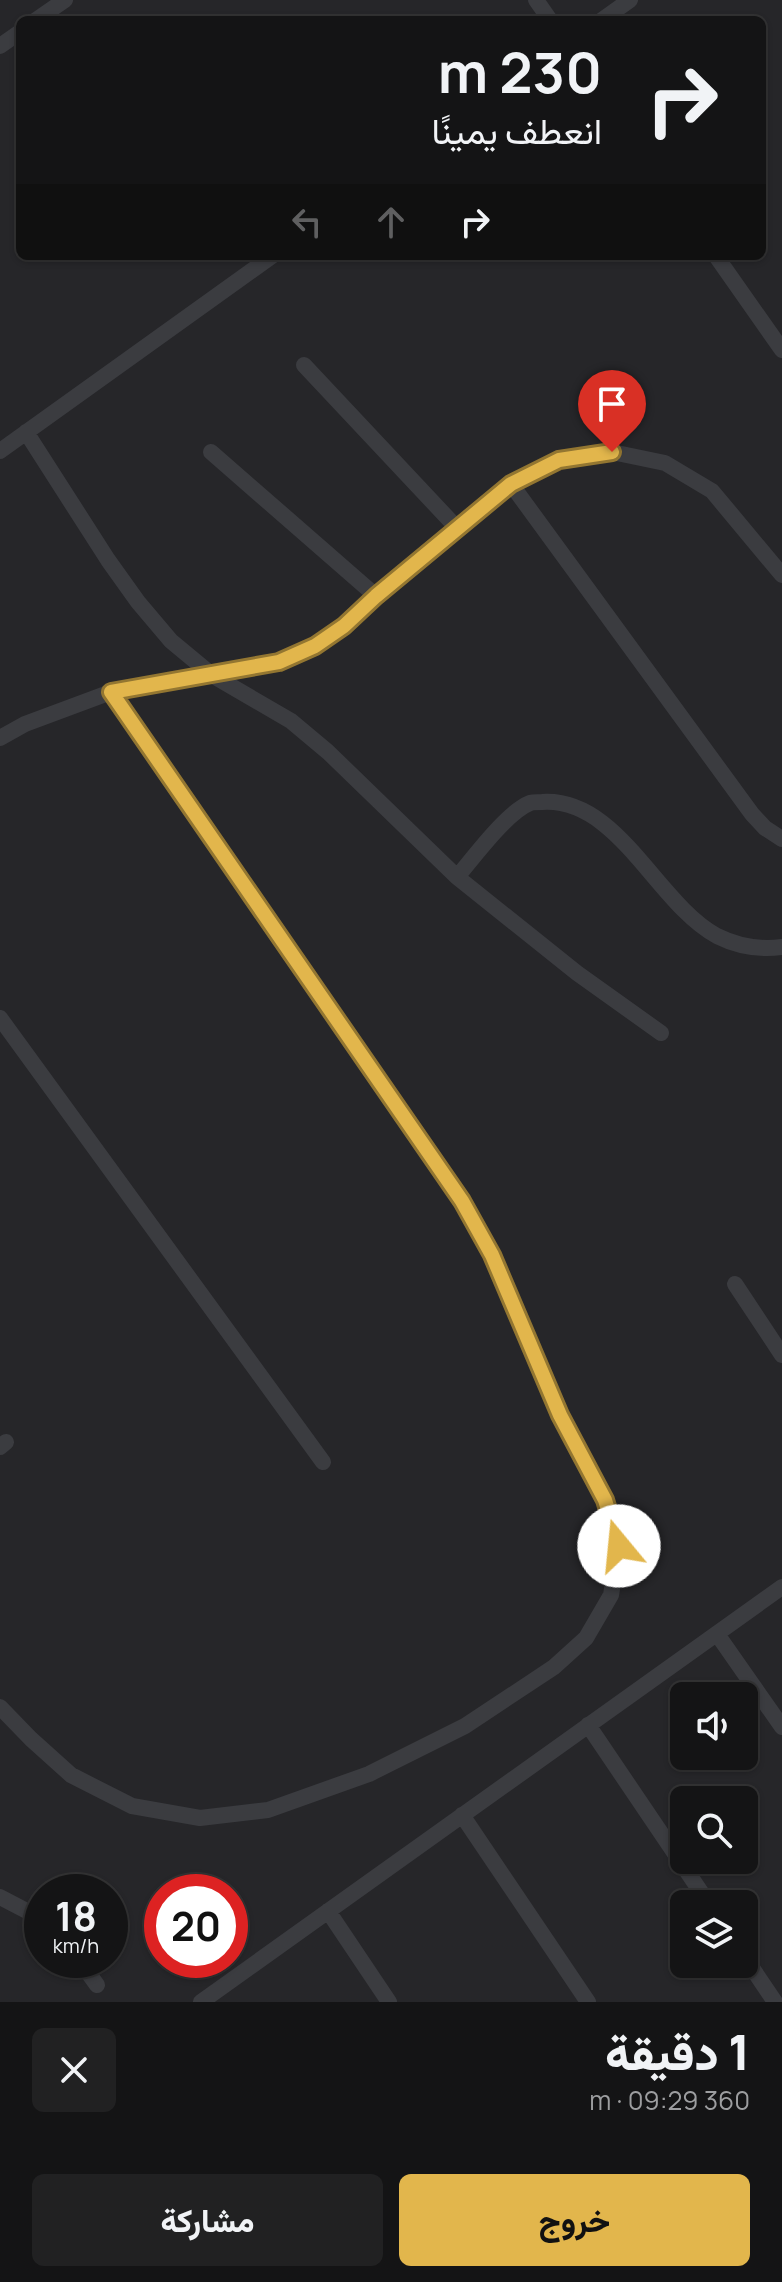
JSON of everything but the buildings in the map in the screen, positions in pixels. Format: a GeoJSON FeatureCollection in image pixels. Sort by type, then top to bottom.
{"type":"FeatureCollection","features":[{"type":"Feature","properties":{"kind":"lane"},"geometry":{"type":"LineString","coordinates":[[42,16],[65,0]]}},
{"type":"Feature","properties":{"kind":"lane"},"geometry":{"type":"LineString","coordinates":[[608,16],[630,0]]}},
{"type":"Feature","properties":{"kind":"lane"},"geometry":{"type":"LineString","coordinates":[[0,451],[266,260]]}},
{"type":"Feature","properties":{"kind":"lane"},"geometry":{"type":"LineString","coordinates":[[719,260],[782,350]]}},
{"type":"Feature","properties":{"kind":"lane"},"geometry":{"type":"LineString","coordinates":[[304,365],[457,528]]}},
{"type":"Feature","properties":{"kind":"lane"},"geometry":{"type":"LineString","coordinates":[[26,432],[108,560],[171,641],[212,675],[265,704],[310,736],[457,877],[577,973],[661,1033]]}},
{"type":"Feature","properties":{"kind":"lane"},"geometry":{"type":"LineString","coordinates":[[211,452],[376,596]]}},
{"type":"Feature","properties":{"kind":"lane"},"geometry":{"type":"LineString","coordinates":[[0,738],[25,724],[111,692],[279,662],[315,646],[344,626],[511,484],[559,460],[612,452],[665,463],[712,491],[782,575]]}},
{"type":"Feature","properties":{"kind":"lane"},"geometry":{"type":"LineString","coordinates":[[511,484],[752,814],[765,828],[782,839]]}},
{"type":"Feature","properties":{"kind":"lane"},"geometry":{"type":"LineString","coordinates":[[0,1707],[71,1775],[132,1806],[200,1818],[268,1810],[369,1774],[465,1726],[554,1667],[586,1638],[611,1595],[619,1546],[605,1500],[560,1415],[492,1255],[462,1201],[111,692]]}},
{"type":"Feature","properties":{"kind":"lane"},"geometry":{"type":"LineString","coordinates":[[457,877],[504,822],[531,803],[558,801],[586,811],[609,829],[692,918],[716,935],[743,946],[782,947]]}},
{"type":"Feature","properties":{"kind":"lane"},"geometry":{"type":"LineString","coordinates":[[0,1018],[323,1462]]}},
{"type":"Feature","properties":{"kind":"lane"},"geometry":{"type":"LineString","coordinates":[[735,1284],[782,1355]]}},
{"type":"Feature","properties":{"kind":"lane"},"geometry":{"type":"LineString","coordinates":[[201,2002],[782,1587]]}},
{"type":"Feature","properties":{"kind":"lane"},"geometry":{"type":"LineString","coordinates":[[717,1634],[782,1727]]}},
{"type":"Feature","properties":{"kind":"lane"},"geometry":{"type":"LineString","coordinates":[[588,1725],[700,1890]]}},
{"type":"Feature","properties":{"kind":"lane"},"geometry":{"type":"LineString","coordinates":[[462,1815],[588,2002]]}},
{"type":"Feature","properties":{"kind":"lane"},"geometry":{"type":"LineString","coordinates":[[0,1897],[24,1910]]}},
{"type":"Feature","properties":{"kind":"lane"},"geometry":{"type":"LineString","coordinates":[[328,1911],[389,2002]]}},
{"type":"Feature","properties":{"kind":"lane"},"geometry":{"type":"LineString","coordinates":[[758,1977],[775,2002]]}},
{"type":"Feature","properties":{"kind":"lane"},"geometry":{"type":"LineString","coordinates":[[92,1978],[97,1985]]}},
{"type":"Feature","properties":{"kind":"shaded area"},"geometry":{"type":"Polygon","coordinates":[[[0,0],[782,0],[782,2002],[0,2002],[0,0]]]}},
{"type":"Feature","properties":{"kind":"route"},"geometry":{"type":"LineString","coordinates":[[612,452],[559,460],[511,484],[344,626],[315,646],[279,662],[111,692],[462,1201],[492,1255],[560,1415],[605,1500],[619,1546]]}}]}
